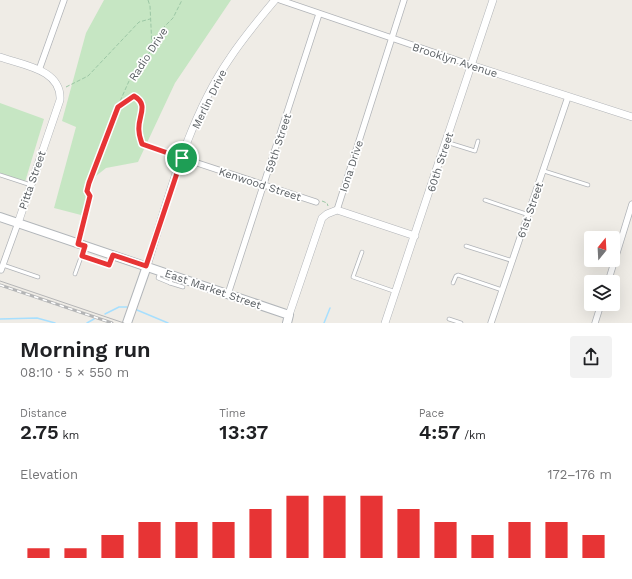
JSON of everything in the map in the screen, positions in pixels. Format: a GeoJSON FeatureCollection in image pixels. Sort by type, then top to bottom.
{"type":"FeatureCollection","features":[{"type":"Feature","properties":{"kind":"main road","name":"East Market Street"},"geometry":{"type":"LineString","coordinates":[[0,217],[146,266],[171,279],[228,294],[288,319]]}},
{"type":"Feature","properties":{"kind":"main road","name":"Merlin Drive"},"geometry":{"type":"LineString","coordinates":[[127,323],[146,266]]}},
{"type":"Feature","properties":{"kind":"street"},"geometry":{"type":"LineString","coordinates":[[39,70],[64,0]]}},
{"type":"Feature","properties":{"kind":"street","name":"Merlin Drive"},"geometry":{"type":"LineString","coordinates":[[146,266],[182,158],[208,96],[229,58],[275,0]]}},
{"type":"Feature","properties":{"kind":"street","name":"Brooklyn Avenue"},"geometry":{"type":"LineString","coordinates":[[280,0],[392,39],[632,118]]}},
{"type":"Feature","properties":{"kind":"street","name":"Iona Drive"},"geometry":{"type":"LineString","coordinates":[[288,319],[322,218],[334,211],[404,0]]}},
{"type":"Feature","properties":{"kind":"street","name":"60th Street"},"geometry":{"type":"LineString","coordinates":[[385,323],[493,0]]}},
{"type":"Feature","properties":{"kind":"street","name":"59th Street"},"geometry":{"type":"LineString","coordinates":[[228,294],[319,14]]}},
{"type":"Feature","properties":{"kind":"street"},"geometry":{"type":"LineString","coordinates":[[0,57],[39,70],[54,79],[60,90]]}},
{"type":"Feature","properties":{"kind":"street","name":"Pitta Street"},"geometry":{"type":"LineString","coordinates":[[2,268],[60,100],[60,90]]}},
{"type":"Feature","properties":{"kind":"street","name":"61st Street"},"geometry":{"type":"LineString","coordinates":[[491,323],[568,97]]}},
{"type":"Feature","properties":{"kind":"street","name":"Kenwood Street"},"geometry":{"type":"LineString","coordinates":[[182,158],[316,202]]}},
{"type":"Feature","properties":{"kind":"street"},"geometry":{"type":"LineString","coordinates":[[82,245],[90,196]]}},
{"type":"Feature","properties":{"kind":"street"},"geometry":{"type":"LineString","coordinates":[[610,275],[632,204]]}},
{"type":"Feature","properties":{"kind":"street"},"geometry":{"type":"LineString","coordinates":[[334,211],[415,236]]}},
{"type":"Feature","properties":{"kind":"street"},"geometry":{"type":"LineString","coordinates":[[595,323],[599,311]]}},
{"type":"Feature","properties":{"kind":"lane"},"geometry":{"type":"LineString","coordinates":[[446,142],[475,151],[478,141]]}},
{"type":"Feature","properties":{"kind":"lane"},"geometry":{"type":"LineString","coordinates":[[544,171],[588,185]]}},
{"type":"Feature","properties":{"kind":"lane"},"geometry":{"type":"LineString","coordinates":[[0,175],[31,185]]}},
{"type":"Feature","properties":{"kind":"lane"},"geometry":{"type":"LineString","coordinates":[[485,200],[529,215]]}},
{"type":"Feature","properties":{"kind":"lane"},"geometry":{"type":"LineString","coordinates":[[75,274],[82,256],[82,245]]}},
{"type":"Feature","properties":{"kind":"lane"},"geometry":{"type":"LineString","coordinates":[[466,246],[513,261]]}},
{"type":"Feature","properties":{"kind":"lane"},"geometry":{"type":"LineString","coordinates":[[362,252],[353,277],[396,292]]}},
{"type":"Feature","properties":{"kind":"lane"},"geometry":{"type":"LineString","coordinates":[[82,256],[109,265],[113,255]]}},
{"type":"Feature","properties":{"kind":"lane"},"geometry":{"type":"LineString","coordinates":[[2,268],[38,276]]}},
{"type":"Feature","properties":{"kind":"lane"},"geometry":{"type":"LineString","coordinates":[[453,283],[458,275],[502,290]]}},
{"type":"Feature","properties":{"kind":"lane"},"geometry":{"type":"LineString","coordinates":[[171,279],[183,287]]}},
{"type":"Feature","properties":{"kind":"lane"},"geometry":{"type":"LineString","coordinates":[[449,319],[461,323]]}},
{"type":"Feature","properties":{"kind":"path"},"geometry":{"type":"LineString","coordinates":[[148,0],[152,49]]}},
{"type":"Feature","properties":{"kind":"path","name":"Radio Drive"},"geometry":{"type":"LineString","coordinates":[[90,196],[87,191],[91,177],[129,81],[152,49],[160,31],[173,18],[182,0]]}},
{"type":"Feature","properties":{"kind":"path"},"geometry":{"type":"LineString","coordinates":[[60,90],[88,76],[139,22],[150,19]]}},
{"type":"Feature","properties":{"kind":"path"},"geometry":{"type":"LineString","coordinates":[[118,107],[134,96],[140,99],[143,106],[138,131],[142,144],[182,158]]}},
{"type":"Feature","properties":{"kind":"path"},"geometry":{"type":"LineString","coordinates":[[316,202],[319,200],[327,203],[334,211]]}},
{"type":"Feature","properties":{"kind":"green space"},"geometry":{"type":"Polygon","coordinates":[[[104,0],[231,0],[175,83],[138,162],[106,168],[96,176],[81,215],[54,208],[76,127],[62,121],[86,33],[104,0]]]}},
{"type":"Feature","properties":{"kind":"green space"},"geometry":{"type":"Polygon","coordinates":[[[0,103],[44,119],[25,182],[0,174],[0,103]]]}},
{"type":"Feature","properties":{"kind":"waterway"},"geometry":{"type":"LineString","coordinates":[[105,314],[119,307],[127,307]]}},
{"type":"Feature","properties":{"kind":"waterway"},"geometry":{"type":"LineString","coordinates":[[324,323],[330,308]]}},
{"type":"Feature","properties":{"kind":"waterway"},"geometry":{"type":"LineString","coordinates":[[137,310],[168,323]]}},
{"type":"Feature","properties":{"kind":"waterway"},"geometry":{"type":"LineString","coordinates":[[0,319],[37,318],[55,323]]}},
{"type":"Feature","properties":{"kind":"waterway"},"geometry":{"type":"LineString","coordinates":[[87,323],[94,319]]}},
{"type":"Feature","properties":{"kind":"tram line"},"geometry":{"type":"LineString","coordinates":[[0,281],[124,323]]}},
{"type":"Feature","properties":{"kind":"railway"},"geometry":{"type":"LineString","coordinates":[[0,285],[112,323]]}},
{"type":"Feature","properties":{"kind":"route"},"geometry":{"type":"LineString","coordinates":[[134,96],[140,99],[143,106],[138,131],[142,144],[155,150],[182,158],[146,266],[113,255],[109,265],[82,256],[85,246],[78,244],[90,196],[87,191],[110,124],[118,107],[134,96]]}}]}
